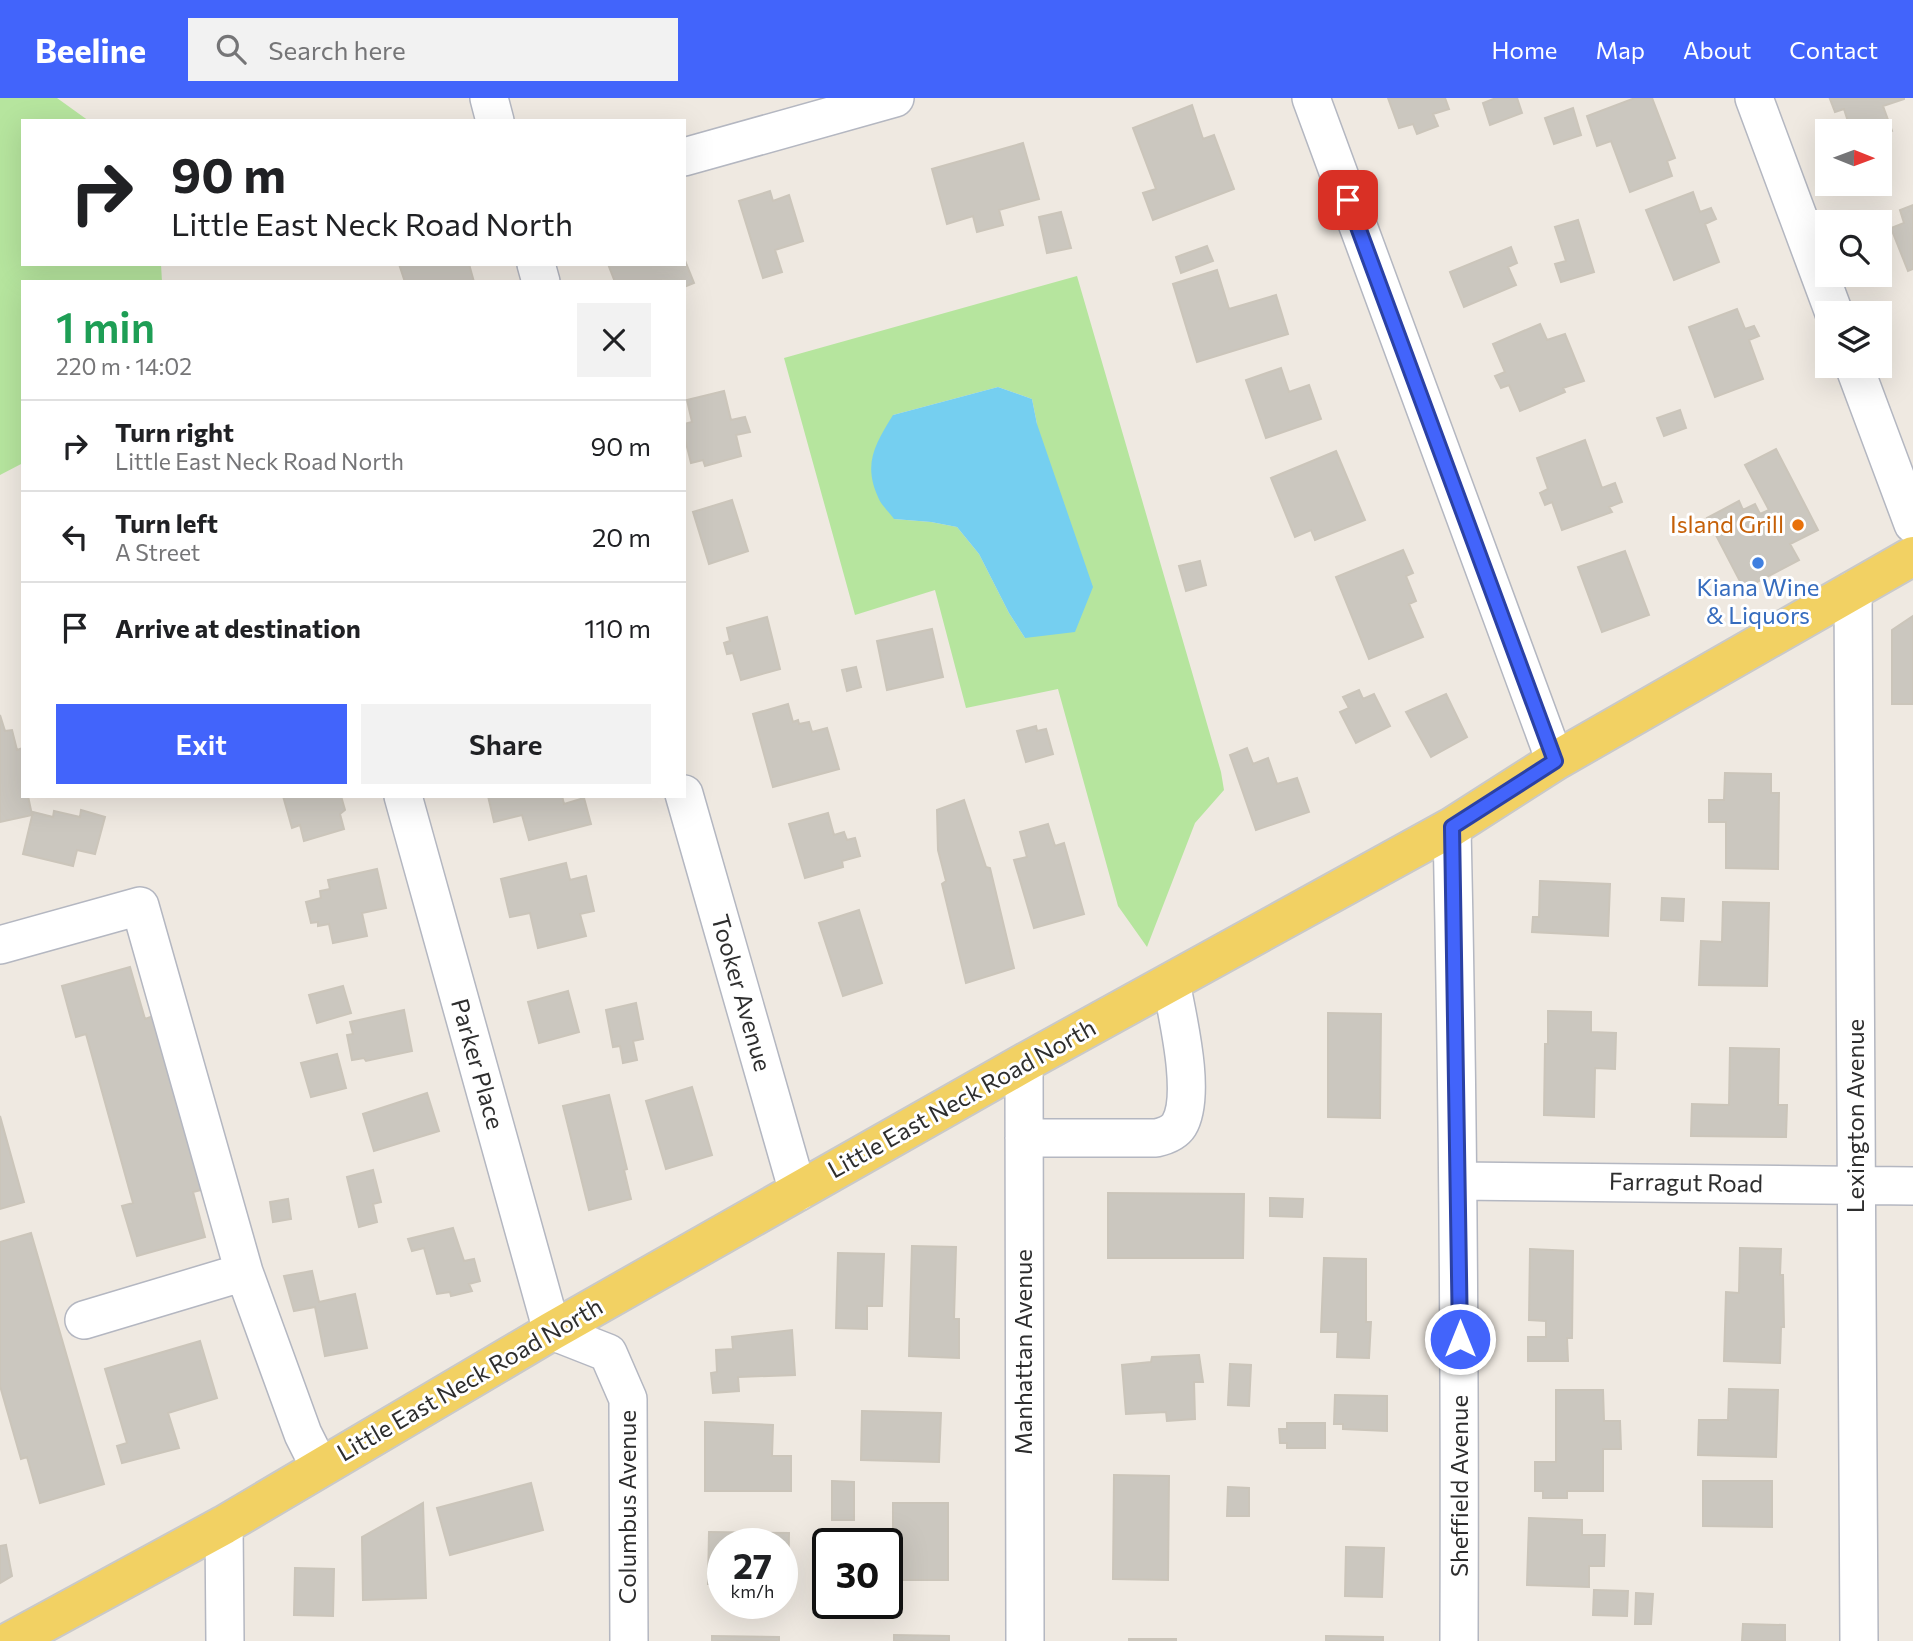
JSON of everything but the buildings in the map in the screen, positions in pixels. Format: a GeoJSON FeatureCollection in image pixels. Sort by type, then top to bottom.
{"type":"FeatureCollection","features":[{"type":"Feature","properties":{"kind":"main road","name":"Little East Neck Road North"},"geometry":{"type":"LineString","coordinates":[[11,1641],[224,1525],[552,1331],[1024,1063],[1452,827],[1555,761],[1913,556]]}},
{"type":"Feature","properties":{"kind":"street"},"geometry":{"type":"LineString","coordinates":[[489,98],[494,119]]}},
{"type":"Feature","properties":{"kind":"street"},"geometry":{"type":"LineString","coordinates":[[686,156],[895,98]]}},
{"type":"Feature","properties":{"kind":"street"},"geometry":{"type":"LineString","coordinates":[[1311,98],[1555,761]]}},
{"type":"Feature","properties":{"kind":"street"},"geometry":{"type":"LineString","coordinates":[[1754,98],[1830,301]]}},
{"type":"Feature","properties":{"kind":"street"},"geometry":{"type":"LineString","coordinates":[[1858,378],[1913,524]]}},
{"type":"Feature","properties":{"kind":"street","name":"Lexington Avenue"},"geometry":{"type":"LineString","coordinates":[[1853,590],[1859,1641]]}},
{"type":"Feature","properties":{"kind":"street","name":"Parker Place"},"geometry":{"type":"LineString","coordinates":[[403,798],[552,1331]]}},
{"type":"Feature","properties":{"kind":"street","name":"Tooker Avenue"},"geometry":{"type":"LineString","coordinates":[[685,798],[798,1192]]}},
{"type":"Feature","properties":{"kind":"street","name":"Sheffield Avenue"},"geometry":{"type":"LineString","coordinates":[[1452,827],[1458,1181],[1459,1641]]}},
{"type":"Feature","properties":{"kind":"street"},"geometry":{"type":"LineString","coordinates":[[0,945],[140,906],[244,1272],[303,1434],[320,1468]]}},
{"type":"Feature","properties":{"kind":"street"},"geometry":{"type":"LineString","coordinates":[[1024,1138],[1156,1138],[1168,1135],[1179,1125],[1186,1105],[1186,1065],[1171,982]]}},
{"type":"Feature","properties":{"kind":"street","name":"Manhattan Avenue"},"geometry":{"type":"LineString","coordinates":[[1024,1063],[1025,1641]]}},
{"type":"Feature","properties":{"kind":"street","name":"Farragut Road"},"geometry":{"type":"LineString","coordinates":[[1458,1181],[1913,1186]]}},
{"type":"Feature","properties":{"kind":"street"},"geometry":{"type":"LineString","coordinates":[[84,1320],[244,1272]]}},
{"type":"Feature","properties":{"kind":"street","name":"Columbus Avenue"},"geometry":{"type":"LineString","coordinates":[[552,1331],[608,1353],[628,1399],[629,1641]]}},
{"type":"Feature","properties":{"kind":"street"},"geometry":{"type":"LineString","coordinates":[[224,1525],[225,1641]]}},
{"type":"Feature","properties":{"kind":"green space"},"geometry":{"type":"Polygon","coordinates":[[[0,98],[57,98],[86,119],[21,119],[21,266],[161,266],[162,280],[21,280],[21,464],[0,475],[0,98]]]}},
{"type":"Feature","properties":{"kind":"green space"},"geometry":{"type":"Polygon","coordinates":[[[1077,276],[1224,790],[1195,823],[1147,947],[1118,906],[1058,689],[966,708],[935,590],[855,615],[784,358],[1077,276]],[[998,387],[893,415],[894,519],[957,527],[979,554],[1025,638],[1037,424],[1032,399],[998,387]]]}},
{"type":"Feature","properties":{"kind":"water"},"geometry":{"type":"Polygon","coordinates":[[[998,387],[1032,399],[1037,424],[1093,587],[1075,632],[1025,638],[979,554],[957,527],[894,519],[881,503],[874,485],[871,474],[873,454],[893,415],[998,387]]]}},
{"type":"Feature","properties":{"kind":"place","name":"Island Grill"},"geometry":{"type":"Point","coordinates":[1798,525]}},
{"type":"Feature","properties":{"kind":"place","name":"Kiana Wine & Liquors"},"geometry":{"type":"Point","coordinates":[1758,563]}},
{"type":"Feature","properties":{"kind":"route"},"geometry":{"type":"LineString","coordinates":[[1348,200],[1555,761],[1452,827],[1460,1339]]}}]}
